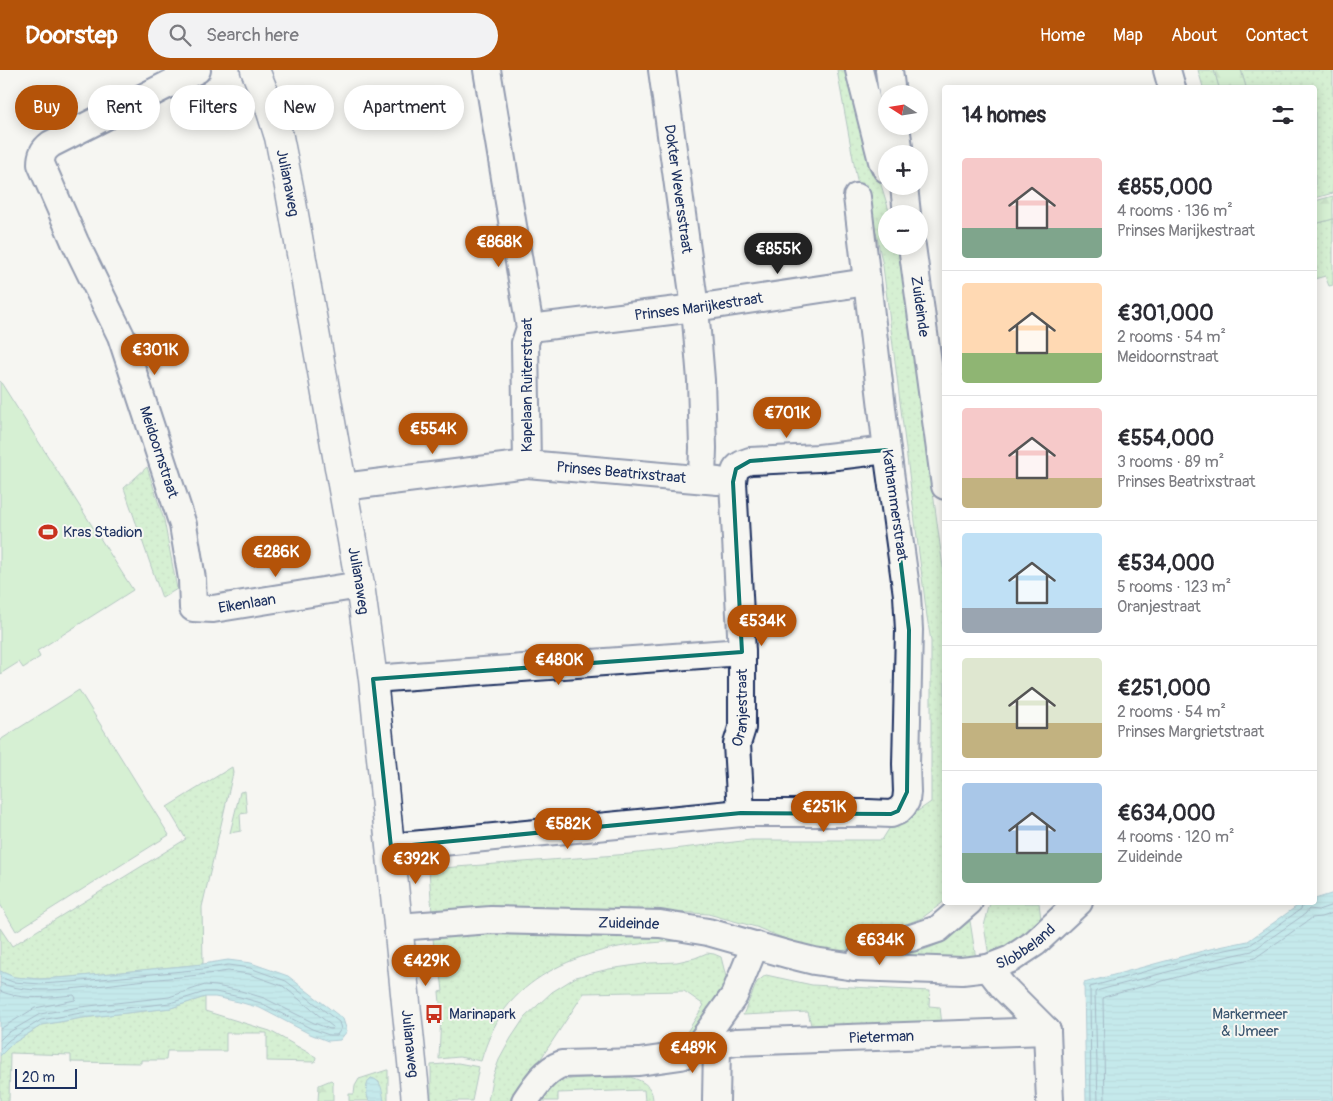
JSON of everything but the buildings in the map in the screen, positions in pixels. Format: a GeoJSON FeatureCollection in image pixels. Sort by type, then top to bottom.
{"type":"FeatureCollection","features":[{"type":"Feature","properties":{"kind":"main road","name":"Julianaweg"},"geometry":{"type":"LineString","coordinates":[[256,70],[279,138],[290,192],[360,585],[373,679],[416,1101]]}},
{"type":"Feature","properties":{"kind":"street","name":"Meidoornstraat"},"geometry":{"type":"LineString","coordinates":[[193,608],[192,579],[183,525],[121,336],[75,242],[41,164],[41,157],[44,150],[51,144],[197,70]]}},
{"type":"Feature","properties":{"kind":"street","name":"Kapelaan Ruiterstraat"},"geometry":{"type":"LineString","coordinates":[[487,70],[530,328],[526,343],[527,464]]}},
{"type":"Feature","properties":{"kind":"street","name":"Dokter Weversstraat"},"geometry":{"type":"LineString","coordinates":[[662,70],[696,308],[702,389],[702,479]]}},
{"type":"Feature","properties":{"kind":"street"},"geometry":{"type":"LineString","coordinates":[[858,70],[884,145]]}},
{"type":"Feature","properties":{"kind":"street"},"geometry":{"type":"LineString","coordinates":[[889,70],[891,85]]}},
{"type":"Feature","properties":{"kind":"street"},"geometry":{"type":"LineString","coordinates":[[1167,70],[1171,85]]}},
{"type":"Feature","properties":{"kind":"street","name":"Kathammerstraat"},"geometry":{"type":"LineString","coordinates":[[741,813],[891,814],[898,811],[906,801],[909,630],[907,595],[857,197]]}},
{"type":"Feature","properties":{"kind":"street","name":"Zuideinde"},"geometry":{"type":"LineString","coordinates":[[913,255],[942,464]]}},
{"type":"Feature","properties":{"kind":"street","name":"Prinses Marijkestraat"},"geometry":{"type":"LineString","coordinates":[[530,328],[696,308],[867,282]]}},
{"type":"Feature","properties":{"kind":"street"},"geometry":{"type":"LineString","coordinates":[[733,482],[736,469],[750,461],[820,458],[888,450]]}},
{"type":"Feature","properties":{"kind":"street","name":"Prinses Beatrixstraat"},"geometry":{"type":"LineString","coordinates":[[343,487],[527,464],[733,482]]}},
{"type":"Feature","properties":{"kind":"street","name":"Oranjestraat"},"geometry":{"type":"LineString","coordinates":[[733,482],[742,652],[742,728],[737,744],[741,813]]}},
{"type":"Feature","properties":{"kind":"street","name":"Eikenlaan"},"geometry":{"type":"LineString","coordinates":[[193,608],[213,609],[360,585]]}},
{"type":"Feature","properties":{"kind":"street"},"geometry":{"type":"LineString","coordinates":[[373,679],[742,652]]}},
{"type":"Feature","properties":{"kind":"street"},"geometry":{"type":"LineString","coordinates":[[391,847],[741,813]]}},
{"type":"Feature","properties":{"kind":"street"},"geometry":{"type":"LineString","coordinates":[[855,967],[870,947],[888,941],[911,938],[938,929],[966,905]]}},
{"type":"Feature","properties":{"kind":"street","name":"Slobbeland"},"geometry":{"type":"LineString","coordinates":[[962,971],[988,968],[1011,959],[1035,943],[1076,905]]}},
{"type":"Feature","properties":{"kind":"street","name":"Zuideinde"},"geometry":{"type":"LineString","coordinates":[[398,927],[491,920],[660,924],[708,932],[814,961],[855,967],[962,971]]}},
{"type":"Feature","properties":{"kind":"street"},"geometry":{"type":"LineString","coordinates":[[716,1101],[706,1048],[734,996],[755,945]]}},
{"type":"Feature","properties":{"kind":"street"},"geometry":{"type":"LineString","coordinates":[[988,968],[1003,987],[1047,1031],[1050,1101]]}},
{"type":"Feature","properties":{"kind":"street","name":"Pieterman"},"geometry":{"type":"LineString","coordinates":[[529,1095],[536,1083],[555,1066],[562,1064],[639,1062],[681,1056],[706,1048],[736,1042],[1047,1031]]}},
{"type":"Feature","properties":{"kind":"highlighted area"},"geometry":{"type":"Polygon","coordinates":[[[887,450],[909,630],[907,792],[898,811],[891,814],[741,813],[391,847],[373,679],[742,652],[733,482],[736,469],[750,461],[887,450]]]}},
{"type":"Feature","properties":{"kind":"green space"},"geometry":{"type":"Polygon","coordinates":[[[837,70],[846,70],[878,175],[878,195],[884,195],[887,205],[878,205],[878,242],[866,184],[858,186],[837,70]]]}},
{"type":"Feature","properties":{"kind":"green space"},"geometry":{"type":"Polygon","coordinates":[[[1198,70],[1214,70],[1218,85],[1202,85],[1198,70]]]}},
{"type":"Feature","properties":{"kind":"green space"},"geometry":{"type":"Polygon","coordinates":[[[1214,70],[1241,70],[1245,85],[1218,85],[1214,70]]]}},
{"type":"Feature","properties":{"kind":"green space"},"geometry":{"type":"Polygon","coordinates":[[[1241,70],[1333,70],[1333,193],[1317,197],[1317,85],[1245,85],[1241,70]]]}},
{"type":"Feature","properties":{"kind":"green space"},"geometry":{"type":"Polygon","coordinates":[[[1333,196],[1333,219],[1317,223],[1317,200],[1333,196]]]}},
{"type":"Feature","properties":{"kind":"green space"},"geometry":{"type":"Polygon","coordinates":[[[1333,219],[1333,285],[1329,286],[1325,276],[1317,278],[1317,223],[1333,219]]]}},
{"type":"Feature","properties":{"kind":"green space"},"geometry":{"type":"Polygon","coordinates":[[[881,255],[901,255],[942,560],[942,903],[922,918],[895,928],[853,949],[822,954],[756,927],[708,914],[608,910],[432,914],[429,869],[630,854],[751,840],[882,840],[892,824],[909,817],[931,802],[931,641],[881,255]]]}},
{"type":"Feature","properties":{"kind":"green space","name":"Kras Stadion"},"geometry":{"type":"Polygon","coordinates":[[[0,381],[133,590],[37,651],[40,657],[23,668],[19,662],[0,674],[0,381]]]}},
{"type":"Feature","properties":{"kind":"green space"},"geometry":{"type":"Polygon","coordinates":[[[147,467],[164,520],[177,589],[162,598],[124,488],[147,467]]]}},
{"type":"Feature","properties":{"kind":"green space"},"geometry":{"type":"Polygon","coordinates":[[[79,690],[169,835],[16,931],[0,904],[0,740],[79,690]]]}},
{"type":"Feature","properties":{"kind":"green space"},"geometry":{"type":"Polygon","coordinates":[[[232,767],[233,773],[202,907],[203,964],[40,979],[14,977],[0,971],[0,928],[12,946],[186,839],[167,807],[232,767]]]}},
{"type":"Feature","properties":{"kind":"green space"},"geometry":{"type":"Polygon","coordinates":[[[245,791],[247,813],[240,814],[241,831],[230,833],[240,792],[245,791]]]}},
{"type":"Feature","properties":{"kind":"green space"},"geometry":{"type":"Polygon","coordinates":[[[989,905],[1039,905],[1041,919],[1017,941],[989,956],[984,926],[989,905]]]}},
{"type":"Feature","properties":{"kind":"green space"},"geometry":{"type":"Polygon","coordinates":[[[970,921],[976,959],[881,958],[932,947],[947,939],[970,921]]]}},
{"type":"Feature","properties":{"kind":"green space"},"geometry":{"type":"Polygon","coordinates":[[[481,931],[665,936],[677,938],[677,941],[639,944],[610,949],[561,965],[536,980],[514,998],[497,1021],[481,1061],[459,1057],[439,1059],[441,1014],[439,992],[443,991],[439,958],[435,958],[433,938],[481,931]]]}},
{"type":"Feature","properties":{"kind":"green space"},"geometry":{"type":"Polygon","coordinates":[[[707,953],[721,957],[726,977],[725,987],[700,1029],[682,1040],[704,1005],[684,991],[584,993],[513,1101],[488,1101],[492,1079],[499,1060],[511,1038],[525,1017],[552,992],[576,977],[609,969],[650,963],[677,962],[707,953]]]}},
{"type":"Feature","properties":{"kind":"green space"},"geometry":{"type":"Polygon","coordinates":[[[766,975],[812,985],[930,991],[929,1006],[940,1007],[942,1025],[812,1029],[808,1012],[743,1015],[757,982],[766,975]]]}},
{"type":"Feature","properties":{"kind":"green space"},"geometry":{"type":"Polygon","coordinates":[[[205,997],[205,1011],[270,1031],[316,1057],[315,1062],[267,1061],[267,1033],[226,1033],[226,1051],[167,1051],[166,1060],[141,1060],[141,1063],[71,1062],[71,1055],[10,1053],[9,1101],[0,1101],[0,1056],[12,1044],[42,1025],[82,1018],[171,1008],[205,997]]]}},
{"type":"Feature","properties":{"kind":"green space"},"geometry":{"type":"Polygon","coordinates":[[[458,1063],[479,1067],[472,1101],[431,1101],[431,1065],[458,1063]]]}},
{"type":"Feature","properties":{"kind":"green space"},"geometry":{"type":"Polygon","coordinates":[[[388,1070],[388,1101],[384,1101],[379,1082],[371,1078],[367,1089],[369,1101],[349,1101],[349,1094],[354,1094],[355,1086],[359,1079],[388,1070]]]}},
{"type":"Feature","properties":{"kind":"green space"},"geometry":{"type":"Polygon","coordinates":[[[629,1077],[646,1084],[651,1091],[653,1101],[645,1101],[644,1090],[558,1093],[558,1101],[535,1101],[552,1085],[559,1082],[578,1078],[629,1077]]]}},
{"type":"Feature","properties":{"kind":"green space"},"geometry":{"type":"Polygon","coordinates":[[[331,1080],[333,1082],[333,1101],[318,1101],[319,1085],[331,1080]]]}},
{"type":"Feature","properties":{"kind":"water","name":"Markermeer & IJmeer"},"geometry":{"type":"Polygon","coordinates":[[[1333,892],[1333,1101],[1086,1101],[1084,983],[1210,949],[1248,941],[1299,905],[1317,905],[1317,898],[1333,892]]]}},
{"type":"Feature","properties":{"kind":"water"},"geometry":{"type":"Polygon","coordinates":[[[228,960],[251,963],[288,976],[343,1019],[347,1031],[340,1040],[328,1041],[310,1034],[260,1008],[215,997],[205,997],[171,1008],[82,1018],[42,1025],[12,1044],[0,1056],[0,971],[14,977],[40,979],[228,960]]]}},
{"type":"Feature","properties":{"kind":"water"},"geometry":{"type":"Polygon","coordinates":[[[371,1078],[375,1079],[379,1084],[384,1101],[369,1101],[367,1089],[371,1078]]]}},
{"type":"Feature","properties":{"kind":"place","name":"Kras Stadion"},"geometry":{"type":"Point","coordinates":[48,532]}},
{"type":"Feature","properties":{"kind":"place","name":"Marinapark"},"geometry":{"type":"Point","coordinates":[434,1014]}}]}
